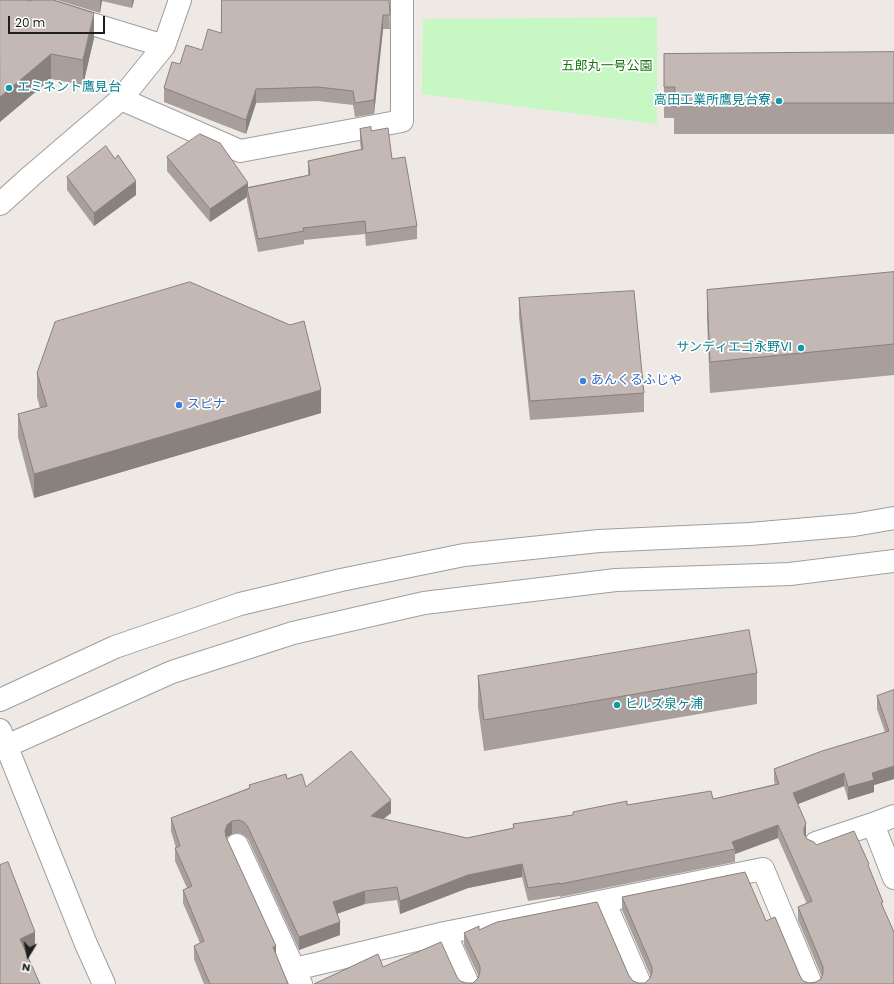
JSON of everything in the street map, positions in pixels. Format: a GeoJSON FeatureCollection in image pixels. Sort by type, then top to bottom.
{"type":"FeatureCollection","features":[{"type":"Feature","properties":{"kind":"street"},"geometry":{"type":"LineString","coordinates":[[14,0],[164,46]]}},
{"type":"Feature","properties":{"kind":"street"},"geometry":{"type":"LineString","coordinates":[[0,204],[120,99],[164,46],[180,0]]}},
{"type":"Feature","properties":{"kind":"street"},"geometry":{"type":"LineString","coordinates":[[120,99],[240,151],[402,122],[402,0]]}},
{"type":"Feature","properties":{"kind":"street"},"geometry":{"type":"LineString","coordinates":[[0,700],[115,647],[240,604],[341,580],[464,555],[599,541],[757,534],[854,525],[894,518]]}},
{"type":"Feature","properties":{"kind":"street"},"geometry":{"type":"LineString","coordinates":[[104,984],[2,741],[172,672],[293,633],[424,603],[616,580],[790,574],[894,561]]}},
{"type":"Feature","properties":{"kind":"street"},"geometry":{"type":"LineString","coordinates":[[816,843],[894,816]]}},
{"type":"Feature","properties":{"kind":"street"},"geometry":{"type":"LineString","coordinates":[[874,824],[894,878]]}},
{"type":"Feature","properties":{"kind":"street"},"geometry":{"type":"LineString","coordinates":[[237,845],[298,976],[445,933],[764,869],[811,984]]}},
{"type":"Feature","properties":{"kind":"street"},"geometry":{"type":"LineString","coordinates":[[604,900],[640,984]]}},
{"type":"Feature","properties":{"kind":"street"},"geometry":{"type":"LineString","coordinates":[[445,933],[468,984]]}},
{"type":"Feature","properties":{"kind":"green space","name":"五郎丸一号公園"},"geometry":{"type":"Polygon","coordinates":[[[657,17],[657,124],[422,94],[423,19],[657,17]]]}},
{"type":"Feature","properties":{"kind":"building"},"geometry":{"type":"Polygon","coordinates":[[[0,0],[53,0],[94,13],[83,60],[51,54],[0,97],[0,0]]]}},
{"type":"Feature","properties":{"kind":"building"},"geometry":{"type":"Polygon","coordinates":[[[222,0],[389,0],[390,15],[383,15],[374,100],[355,103],[353,91],[318,87],[256,89],[246,120],[164,88],[172,62],[180,64],[186,45],[202,50],[208,29],[221,33],[222,0]]]}},
{"type":"Feature","properties":{"kind":"building"},"geometry":{"type":"Polygon","coordinates":[[[894,52],[894,103],[674,103],[675,87],[664,87],[664,54],[894,52]]]}},
{"type":"Feature","properties":{"kind":"building"},"geometry":{"type":"Polygon","coordinates":[[[371,127],[371,131],[388,128],[392,159],[405,157],[417,226],[366,233],[365,221],[303,228],[304,231],[258,239],[247,188],[310,175],[308,161],[363,149],[360,129],[371,127]]]}},
{"type":"Feature","properties":{"kind":"building"},"geometry":{"type":"Polygon","coordinates":[[[200,134],[220,143],[248,183],[210,209],[167,157],[200,134]]]}},
{"type":"Feature","properties":{"kind":"building"},"geometry":{"type":"Polygon","coordinates":[[[106,146],[115,159],[118,155],[136,181],[94,213],[67,177],[106,146]]]}},
{"type":"Feature","properties":{"kind":"building"},"geometry":{"type":"Polygon","coordinates":[[[894,272],[894,344],[710,362],[707,290],[894,272]]]}},
{"type":"Feature","properties":{"kind":"building","name":"スピナ"},"geometry":{"type":"Polygon","coordinates":[[[190,282],[290,325],[304,321],[321,390],[34,474],[18,414],[47,406],[37,373],[55,322],[190,282]]]}},
{"type":"Feature","properties":{"kind":"building","name":"あんくるふじや"},"geometry":{"type":"Polygon","coordinates":[[[634,291],[644,393],[530,401],[519,298],[634,291]]]}},
{"type":"Feature","properties":{"kind":"building"},"geometry":{"type":"Polygon","coordinates":[[[749,630],[757,673],[484,720],[478,676],[749,630]]]}},
{"type":"Feature","properties":{"kind":"building"},"geometry":{"type":"Polygon","coordinates":[[[894,690],[894,766],[872,773],[874,780],[848,787],[844,773],[793,793],[806,823],[804,834],[807,839],[814,842],[816,845],[854,831],[869,864],[868,865],[883,902],[881,903],[894,932],[894,984],[314,984],[378,954],[383,967],[441,942],[460,981],[473,983],[478,978],[480,966],[464,933],[479,926],[479,930],[497,922],[597,902],[629,976],[633,981],[645,983],[650,978],[652,967],[622,897],[745,872],[766,921],[775,917],[803,981],[809,983],[816,982],[821,979],[823,967],[798,907],[812,901],[778,825],[732,842],[735,849],[560,884],[528,888],[522,864],[468,875],[400,901],[397,887],[365,891],[333,902],[340,922],[299,937],[248,827],[244,822],[239,820],[232,821],[227,825],[225,831],[226,837],[276,946],[273,947],[288,984],[210,984],[194,946],[204,941],[183,890],[192,886],[175,848],[180,846],[171,818],[250,788],[249,785],[286,774],[287,779],[302,774],[306,787],[351,751],[391,800],[371,816],[467,838],[514,828],[513,824],[573,815],[573,812],[627,801],[627,805],[711,791],[713,799],[779,784],[774,769],[822,751],[889,731],[877,696],[894,690]]]}},
{"type":"Feature","properties":{"kind":"building"},"geometry":{"type":"Polygon","coordinates":[[[8,862],[35,932],[20,939],[40,984],[0,984],[0,865],[8,862]]]}},
{"type":"Feature","properties":{"kind":"place","name":"エミネント鷹見台"},"geometry":{"type":"Point","coordinates":[9,88]}},
{"type":"Feature","properties":{"kind":"place","name":"高田工業所鷹見台寮"},"geometry":{"type":"Point","coordinates":[779,101]}},
{"type":"Feature","properties":{"kind":"place","name":"サンディエゴ永野Ⅵ"},"geometry":{"type":"Point","coordinates":[801,348]}},
{"type":"Feature","properties":{"kind":"place","name":"あんくるふじや"},"geometry":{"type":"Point","coordinates":[583,381]}},
{"type":"Feature","properties":{"kind":"place","name":"スピナ"},"geometry":{"type":"Point","coordinates":[179,405]}},
{"type":"Feature","properties":{"kind":"place","name":"ヒルズ泉ヶ浦"},"geometry":{"type":"Point","coordinates":[617,705]}}]}
